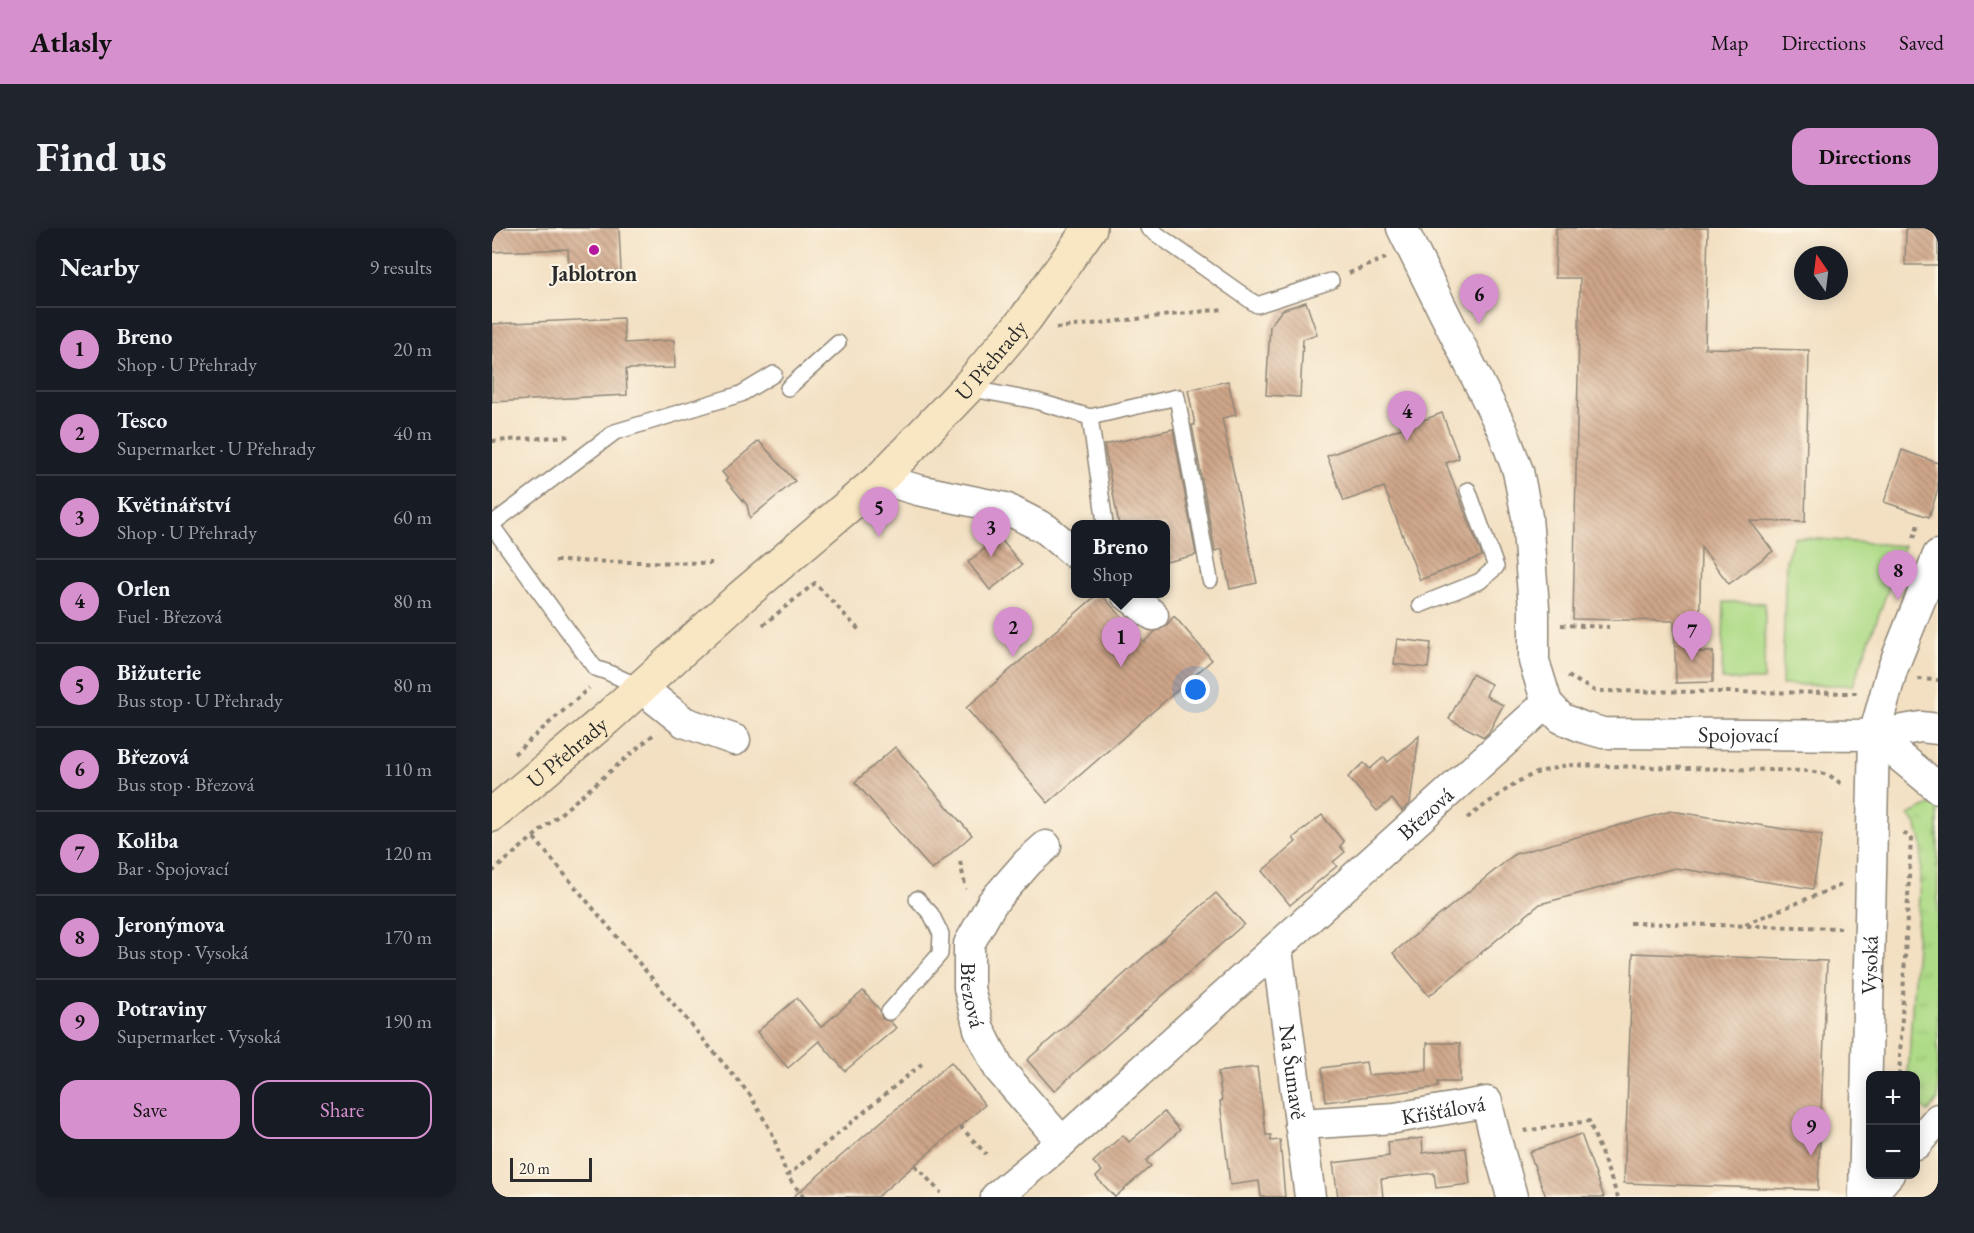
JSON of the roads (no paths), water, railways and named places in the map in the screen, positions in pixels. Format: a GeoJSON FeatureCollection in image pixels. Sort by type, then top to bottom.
{"type":"FeatureCollection","features":[{"type":"Feature","properties":{"kind":"street","name":"U Přehrady"},"geometry":{"type":"LineString","coordinates":[[492,815],[606,719],[741,597],[879,479],[967,388],[1026,318],[1090,228]]}},
{"type":"Feature","properties":{"kind":"street"},"geometry":{"type":"LineString","coordinates":[[1407,237],[1502,429],[1518,471],[1527,517],[1534,608],[1534,661],[1547,703]]}},
{"type":"Feature","properties":{"kind":"street"},"geometry":{"type":"LineString","coordinates":[[879,479],[918,490],[1005,508],[1046,530],[1071,550]]}},
{"type":"Feature","properties":{"kind":"street","name":"Vysoká"},"geometry":{"type":"LineString","coordinates":[[1885,1179],[1876,1190],[1864,1196],[1874,735],[1924,550]]}},
{"type":"Feature","properties":{"kind":"street"},"geometry":{"type":"LineString","coordinates":[[1131,598],[1153,615]]}},
{"type":"Feature","properties":{"kind":"street"},"geometry":{"type":"LineString","coordinates":[[640,687],[684,722],[735,740]]}},
{"type":"Feature","properties":{"kind":"street","name":"Spojovací"},"geometry":{"type":"LineString","coordinates":[[1547,703],[1561,718],[1603,733],[1874,735],[1921,727],[1938,729]]}},
{"type":"Feature","properties":{"kind":"street","name":"Březová"},"geometry":{"type":"LineString","coordinates":[[996,1197],[1062,1142],[1547,703]]}},
{"type":"Feature","properties":{"kind":"street"},"geometry":{"type":"LineString","coordinates":[[1874,735],[1938,788]]}},
{"type":"Feature","properties":{"kind":"street","name":"Březová"},"geometry":{"type":"LineString","coordinates":[[1046,846],[1028,862],[992,903],[969,944],[969,988],[979,1029],[999,1069],[1062,1142]]}},
{"type":"Feature","properties":{"kind":"street","name":"Na Šumavě"},"geometry":{"type":"LineString","coordinates":[[1277,949],[1310,1197]]}},
{"type":"Feature","properties":{"kind":"street","name":"Křišťálová"},"geometry":{"type":"LineString","coordinates":[[1300,1124],[1395,1118],[1487,1102],[1494,1136],[1512,1197]]}},
{"type":"Feature","properties":{"kind":"street"},"geometry":{"type":"LineString","coordinates":[[1920,1139],[1938,1119]]}},
{"type":"Feature","properties":{"kind":"lane"},"geometry":{"type":"LineString","coordinates":[[1148,228],[1257,305],[1331,281]]}},
{"type":"Feature","properties":{"kind":"lane"},"geometry":{"type":"LineString","coordinates":[[788,388],[837,343]]}},
{"type":"Feature","properties":{"kind":"lane"},"geometry":{"type":"LineString","coordinates":[[640,687],[595,668],[492,525],[615,432],[741,394],[774,374]]}},
{"type":"Feature","properties":{"kind":"lane"},"geometry":{"type":"LineString","coordinates":[[967,388],[1036,401],[1090,417],[1177,397],[1210,580]]}},
{"type":"Feature","properties":{"kind":"lane"},"geometry":{"type":"LineString","coordinates":[[1090,417],[1105,520]]}},
{"type":"Feature","properties":{"kind":"lane"},"geometry":{"type":"LineString","coordinates":[[1420,605],[1480,581],[1496,567],[1468,490]]}},
{"type":"Feature","properties":{"kind":"lane"},"geometry":{"type":"LineString","coordinates":[[889,1012],[940,954],[942,934],[931,914],[917,899]]}},
{"type":"Feature","properties":{"kind":"place","name":"Jablotron"},"geometry":{"type":"Point","coordinates":[594,250]}},
{"type":"Feature","properties":{"kind":"place","name":"Březová"},"geometry":{"type":"Point","coordinates":[1479,324]}},
{"type":"Feature","properties":{"kind":"place","name":"Orlen"},"geometry":{"type":"Point","coordinates":[1407,441]}},
{"type":"Feature","properties":{"kind":"place","name":"Bižuterie"},"geometry":{"type":"Point","coordinates":[879,537]}},
{"type":"Feature","properties":{"kind":"place","name":"Květinářství"},"geometry":{"type":"Point","coordinates":[991,557]}},
{"type":"Feature","properties":{"kind":"place","name":"Jeronýmova"},"geometry":{"type":"Point","coordinates":[1898,600]}},
{"type":"Feature","properties":{"kind":"place","name":"Tesco"},"geometry":{"type":"Point","coordinates":[1013,657]}},
{"type":"Feature","properties":{"kind":"place","name":"Koliba"},"geometry":{"type":"Point","coordinates":[1692,661]}},
{"type":"Feature","properties":{"kind":"place","name":"Breno"},"geometry":{"type":"Point","coordinates":[1121,667]}},
{"type":"Feature","properties":{"kind":"place","name":"Potraviny"},"geometry":{"type":"Point","coordinates":[1811,1156]}}]}
